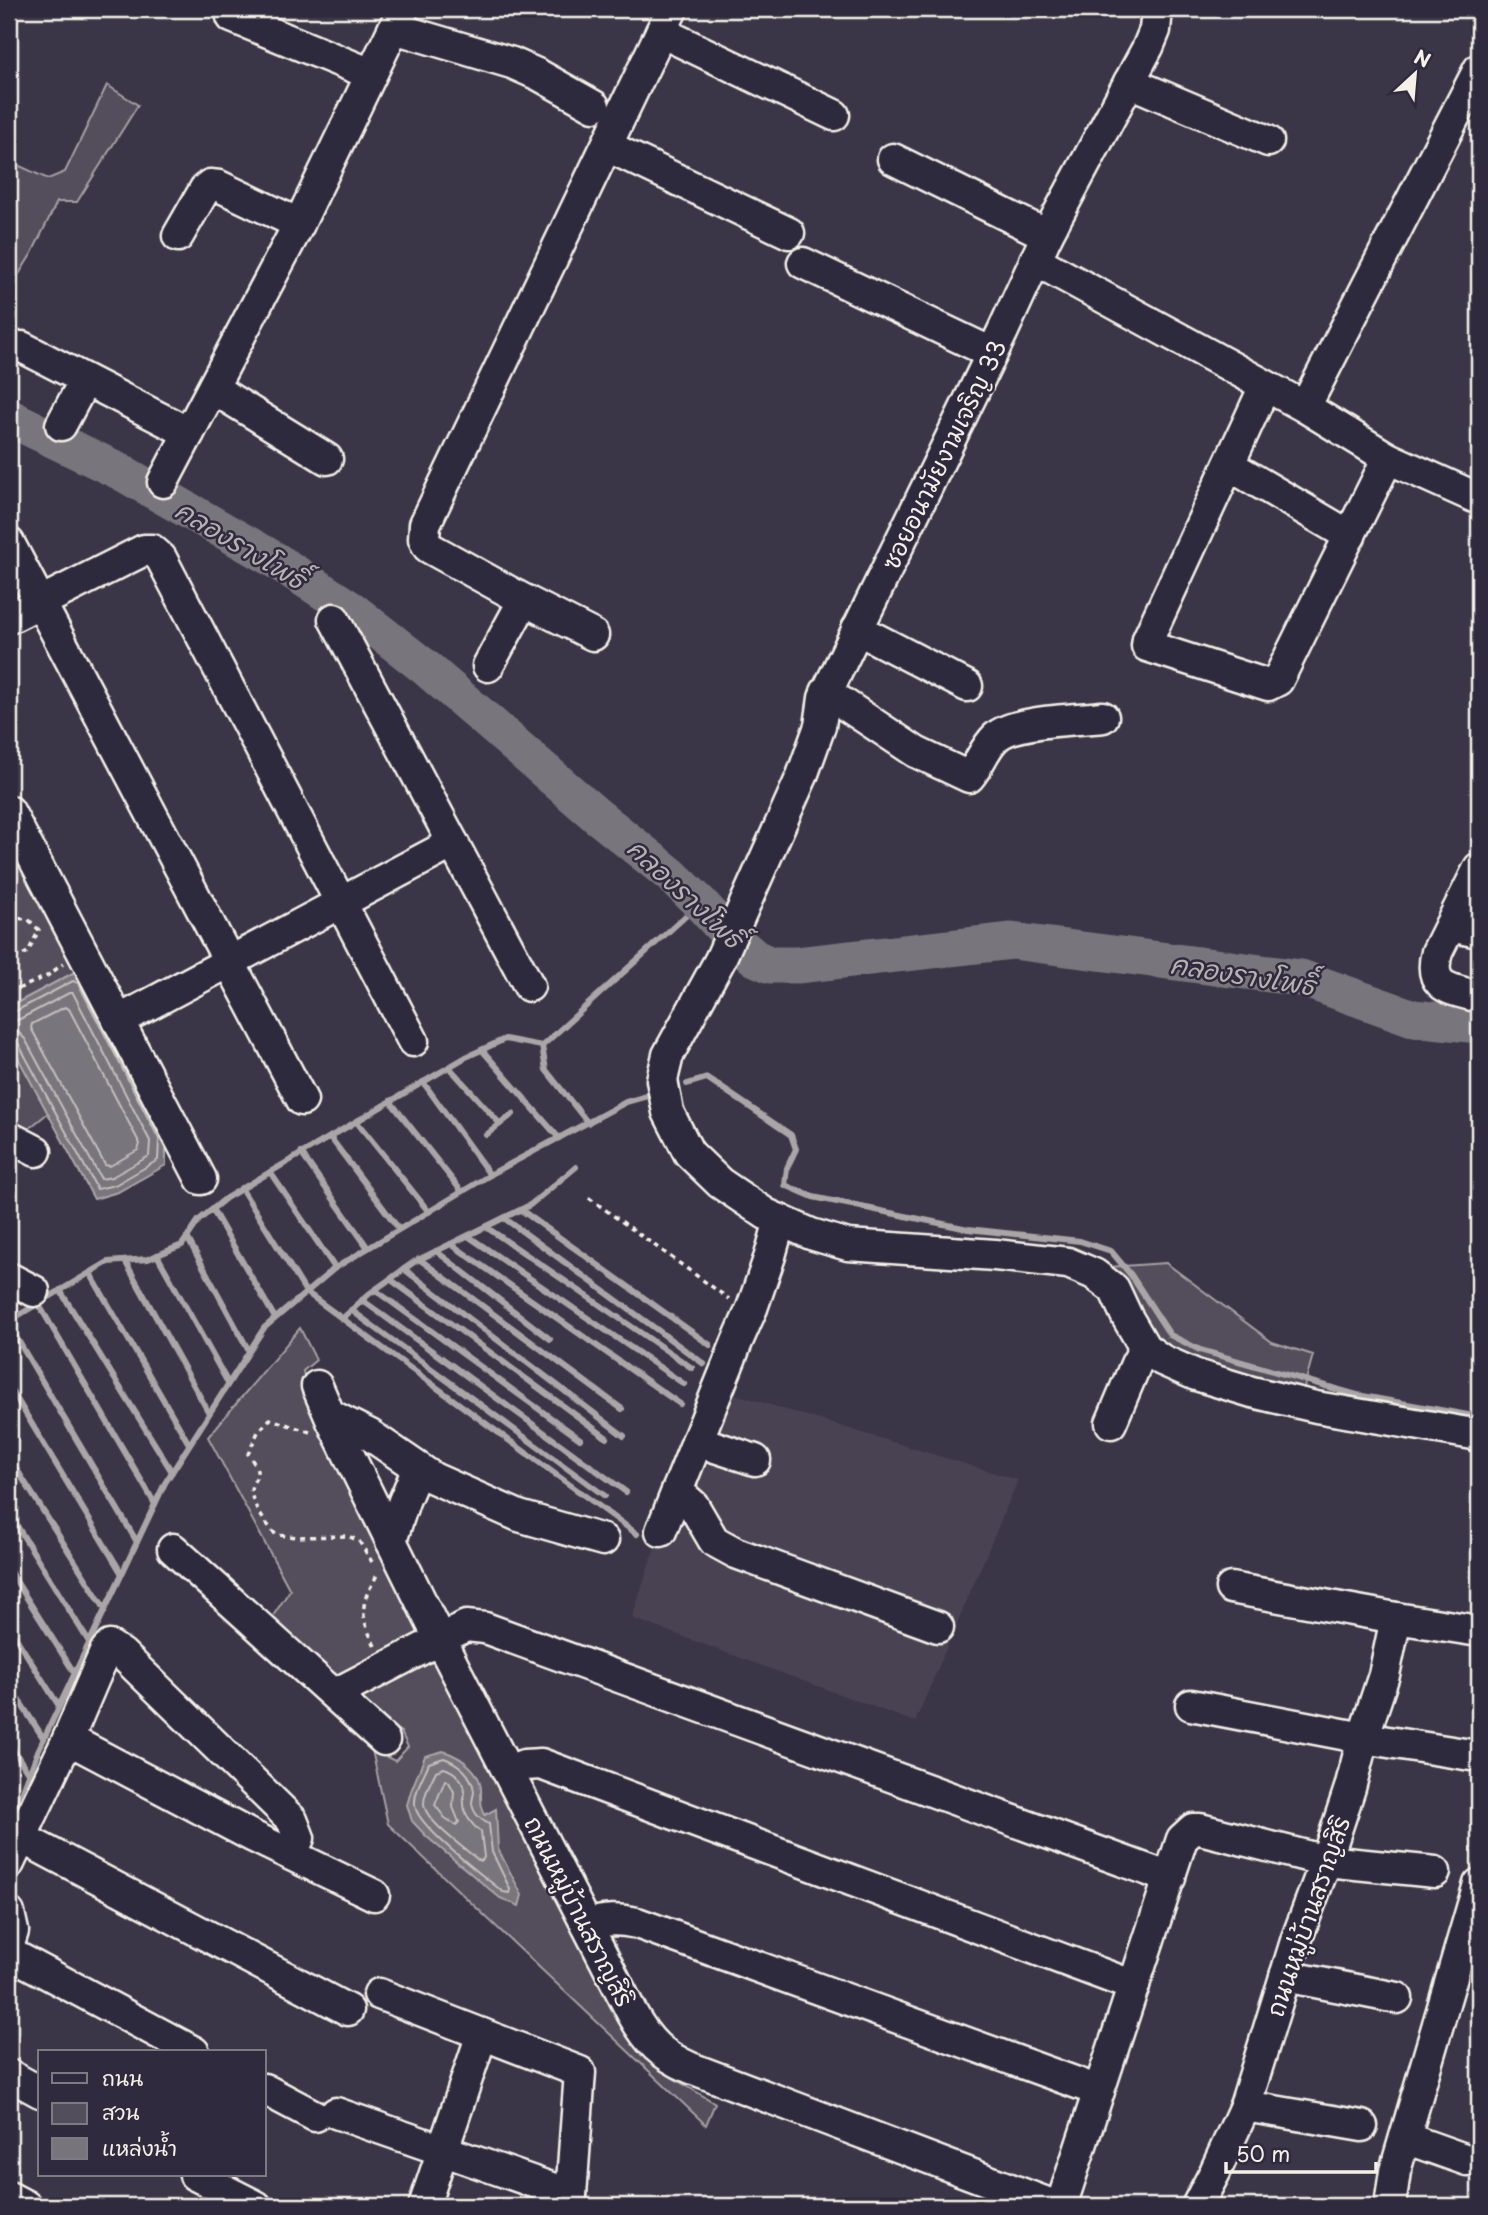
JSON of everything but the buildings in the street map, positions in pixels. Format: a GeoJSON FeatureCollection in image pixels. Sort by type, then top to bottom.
{"type":"FeatureCollection","features":[{"type":"Feature","properties":{"kind":"street","name":"ซอยอนามัยงามเจริญ 33"},"geometry":{"type":"LineString","coordinates":[[1145,1348],[1114,1289],[1094,1274],[1068,1263],[848,1245],[811,1234],[766,1214],[720,1183],[689,1153],[668,1112],[662,1080],[668,1055],[720,960],[802,776],[820,726],[824,698],[1041,247],[1148,47],[1160,11]]}},
{"type":"Feature","properties":{"kind":"street"},"geometry":{"type":"LineString","coordinates":[[232,17],[370,74]]}},
{"type":"Feature","properties":{"kind":"street"},"geometry":{"type":"LineString","coordinates":[[163,482],[299,224],[398,18],[539,75],[594,106]]}},
{"type":"Feature","properties":{"kind":"street"},"geometry":{"type":"LineString","coordinates":[[593,635],[428,547],[424,539],[425,524],[667,20],[834,115]]}},
{"type":"Feature","properties":{"kind":"street"},"geometry":{"type":"LineString","coordinates":[[1305,407],[1479,69]]}},
{"type":"Feature","properties":{"kind":"street"},"geometry":{"type":"LineString","coordinates":[[1129,82],[1268,141]]}},
{"type":"Feature","properties":{"kind":"street"},"geometry":{"type":"LineString","coordinates":[[607,146],[789,233]]}},
{"type":"Feature","properties":{"kind":"street"},"geometry":{"type":"LineString","coordinates":[[893,159],[1388,458],[1479,499]]}},
{"type":"Feature","properties":{"kind":"street"},"geometry":{"type":"LineString","coordinates":[[178,236],[205,188],[210,185],[219,186],[299,224]]}},
{"type":"Feature","properties":{"kind":"street"},"geometry":{"type":"LineString","coordinates":[[803,263],[992,353]]}},
{"type":"Feature","properties":{"kind":"street"},"geometry":{"type":"LineString","coordinates":[[22,347],[189,433]]}},
{"type":"Feature","properties":{"kind":"street"},"geometry":{"type":"LineString","coordinates":[[61,425],[85,380]]}},
{"type":"Feature","properties":{"kind":"street"},"geometry":{"type":"LineString","coordinates":[[1265,386],[1147,646],[1268,685],[1278,680],[1388,458]]}},
{"type":"Feature","properties":{"kind":"street"},"geometry":{"type":"LineString","coordinates":[[214,389],[327,459]]}},
{"type":"Feature","properties":{"kind":"street"},"geometry":{"type":"LineString","coordinates":[[1229,465],[1350,536]]}},
{"type":"Feature","properties":{"kind":"street"},"geometry":{"type":"LineString","coordinates":[[9,543],[302,1100]]}},
{"type":"Feature","properties":{"kind":"street"},"geometry":{"type":"LineString","coordinates":[[9,618],[144,550],[152,550],[161,558],[413,1041]]}},
{"type":"Feature","properties":{"kind":"street"},"geometry":{"type":"LineString","coordinates":[[488,666],[524,600]]}},
{"type":"Feature","properties":{"kind":"street"},"geometry":{"type":"LineString","coordinates":[[334,619],[529,986]]}},
{"type":"Feature","properties":{"kind":"street"},"geometry":{"type":"LineString","coordinates":[[857,629],[967,686]]}},
{"type":"Feature","properties":{"kind":"street"},"geometry":{"type":"LineString","coordinates":[[827,692],[916,752],[969,777],[985,749],[998,734],[1015,726],[1103,717]]}},
{"type":"Feature","properties":{"kind":"street"},"geometry":{"type":"LineString","coordinates":[[9,811],[201,1179]]}},
{"type":"Feature","properties":{"kind":"street"},"geometry":{"type":"LineString","coordinates":[[118,1021],[453,843]]}},
{"type":"Feature","properties":{"kind":"street"},"geometry":{"type":"LineString","coordinates":[[1479,868],[1437,952],[1434,964],[1438,981],[1445,988],[1479,997]]}},
{"type":"Feature","properties":{"kind":"street"},"geometry":{"type":"LineString","coordinates":[[1450,926],[1479,932]]}},
{"type":"Feature","properties":{"kind":"street"},"geometry":{"type":"LineString","coordinates":[[9,1137],[36,1151]]}},
{"type":"Feature","properties":{"kind":"street"},"geometry":{"type":"LineString","coordinates":[[661,1531],[750,1314],[780,1220]]}},
{"type":"Feature","properties":{"kind":"street"},"geometry":{"type":"LineString","coordinates":[[1111,1423],[1145,1348],[1162,1360],[1196,1375],[1252,1392],[1317,1407],[1479,1435]]}},
{"type":"Feature","properties":{"kind":"street","name":"ถนนหมู่บ้านสราญสิริ"},"geometry":{"type":"LineString","coordinates":[[317,1386],[440,1640],[643,2032],[655,2048],[672,2060],[1055,2206]]}},
{"type":"Feature","properties":{"kind":"street"},"geometry":{"type":"LineString","coordinates":[[333,1423],[370,1435],[433,1478],[519,1516],[603,1540]]}},
{"type":"Feature","properties":{"kind":"street"},"geometry":{"type":"LineString","coordinates":[[697,1441],[755,1460]]}},
{"type":"Feature","properties":{"kind":"street"},"geometry":{"type":"LineString","coordinates":[[391,1541],[418,1468]]}},
{"type":"Feature","properties":{"kind":"street"},"geometry":{"type":"LineString","coordinates":[[677,1491],[693,1505],[714,1541],[736,1553],[938,1627]]}},
{"type":"Feature","properties":{"kind":"street"},"geometry":{"type":"LineString","coordinates":[[173,1549],[384,1740]]}},
{"type":"Feature","properties":{"kind":"street"},"geometry":{"type":"LineString","coordinates":[[1231,1588],[1479,1631]]}},
{"type":"Feature","properties":{"kind":"street","name":"ถนนหมู่บ้านสราญสิริ"},"geometry":{"type":"LineString","coordinates":[[1197,2206],[1216,2172],[1245,2106],[1285,1976],[1350,1788],[1384,1675],[1396,1618]]}},
{"type":"Feature","properties":{"kind":"street"},"geometry":{"type":"LineString","coordinates":[[335,1694],[467,1626],[485,1628],[1170,1878]]}},
{"type":"Feature","properties":{"kind":"street"},"geometry":{"type":"LineString","coordinates":[[279,1849],[294,1848],[299,1838],[292,1820],[110,1646],[15,1851],[348,2010]]}},
{"type":"Feature","properties":{"kind":"street"},"geometry":{"type":"LineString","coordinates":[[1191,1705],[1363,1738],[1471,1755]]}},
{"type":"Feature","properties":{"kind":"street"},"geometry":{"type":"LineString","coordinates":[[68,1740],[374,1895]]}},
{"type":"Feature","properties":{"kind":"street"},"geometry":{"type":"LineString","coordinates":[[509,1771],[524,1765],[541,1764],[1134,1986]]}},
{"type":"Feature","properties":{"kind":"street"},"geometry":{"type":"LineString","coordinates":[[1061,2206],[1182,1839],[1193,1829],[1220,1833],[1326,1860],[1435,1872]]}},
{"type":"Feature","properties":{"kind":"street"},"geometry":{"type":"LineString","coordinates":[[1390,2206],[1395,2171],[1479,1884]]}},
{"type":"Feature","properties":{"kind":"street"},"geometry":{"type":"LineString","coordinates":[[9,1913],[13,1931],[9,1944]]}},
{"type":"Feature","properties":{"kind":"street"},"geometry":{"type":"LineString","coordinates":[[587,1925],[603,1919],[638,1923],[1099,2091]]}},
{"type":"Feature","properties":{"kind":"street"},"geometry":{"type":"LineString","coordinates":[[9,1953],[190,2050]]}},
{"type":"Feature","properties":{"kind":"street"},"geometry":{"type":"LineString","coordinates":[[1285,1976],[1397,1998]]}},
{"type":"Feature","properties":{"kind":"street"},"geometry":{"type":"LineString","coordinates":[[266,2090],[325,2114],[443,2150],[569,2201],[580,2072],[379,1994]]}},
{"type":"Feature","properties":{"kind":"street"},"geometry":{"type":"LineString","coordinates":[[424,2206],[482,2034]]}},
{"type":"Feature","properties":{"kind":"street"},"geometry":{"type":"LineString","coordinates":[[9,2075],[38,2091]]}},
{"type":"Feature","properties":{"kind":"street"},"geometry":{"type":"LineString","coordinates":[[1245,2106],[1362,2126]]}},
{"type":"Feature","properties":{"kind":"street"},"geometry":{"type":"LineString","coordinates":[[1405,2138],[1467,2160]]}},
{"type":"Feature","properties":{"kind":"street"},"geometry":{"type":"LineString","coordinates":[[197,2176],[256,2206]]}},
{"type":"Feature","properties":{"kind":"street"},"geometry":{"type":"LineString","coordinates":[[9,2197],[26,2206]]}},
{"type":"Feature","properties":{"kind":"path"},"geometry":{"type":"LineString","coordinates":[[9,918],[28,919],[39,930],[28,951],[9,961]]}},
{"type":"Feature","properties":{"kind":"path"},"geometry":{"type":"LineString","coordinates":[[9,993],[47,976],[63,964],[64,952]]}},
{"type":"Feature","properties":{"kind":"path"},"geometry":{"type":"LineString","coordinates":[[589,1198],[750,1314]]}},
{"type":"Feature","properties":{"kind":"path"},"geometry":{"type":"LineString","coordinates":[[333,1423],[313,1433],[270,1419],[249,1447],[248,1454],[257,1467],[258,1474],[252,1487],[252,1496],[265,1522],[276,1535],[348,1536],[359,1541],[378,1572],[366,1597],[363,1621],[386,1668]]}},
{"type":"Feature","properties":{"kind":"shaded area"},"geometry":{"type":"Polygon","coordinates":[[[728,1392],[1018,1480],[915,1722],[632,1618],[653,1553],[728,1392]]]}},
{"type":"Feature","properties":{"kind":"green space"},"geometry":{"type":"Polygon","coordinates":[[[107,85],[138,105],[77,202],[57,202],[32,253],[9,290],[9,161],[48,179],[65,172],[107,85]]]}},
{"type":"Feature","properties":{"kind":"green space"},"geometry":{"type":"Polygon","coordinates":[[[9,398],[40,413],[69,440],[9,410],[9,398]]]}},
{"type":"Feature","properties":{"kind":"green space"},"geometry":{"type":"Polygon","coordinates":[[[9,828],[80,967],[9,1007],[9,828]]]}},
{"type":"Feature","properties":{"kind":"green space"},"geometry":{"type":"Polygon","coordinates":[[[9,1041],[48,1113],[27,1130],[9,1119],[9,1041]]]}},
{"type":"Feature","properties":{"kind":"green space"},"geometry":{"type":"Polygon","coordinates":[[[1166,1263],[1272,1342],[1313,1355],[1302,1394],[1195,1365],[1153,1342],[1109,1267],[1166,1263]]]}},
{"type":"Feature","properties":{"kind":"green space"},"geometry":{"type":"Polygon","coordinates":[[[300,1328],[316,1360],[303,1371],[305,1382],[637,2041],[668,2075],[715,2103],[706,2125],[388,1824],[372,1750],[395,1761],[408,1747],[401,1732],[368,1712],[269,1622],[290,1590],[208,1437],[300,1328]]]}},
{"type":"Feature","properties":{"kind":"water"},"geometry":{"type":"Polygon","coordinates":[[[75,972],[83,978],[166,1138],[166,1165],[118,1192],[94,1199],[9,1041],[9,1007],[75,972]]]}},
{"type":"Feature","properties":{"kind":"water"},"geometry":{"type":"Polygon","coordinates":[[[443,1751],[464,1761],[475,1772],[481,1786],[481,1804],[485,1815],[496,1809],[498,1849],[522,1895],[519,1906],[500,1898],[427,1837],[412,1821],[407,1805],[425,1756],[443,1751]]]}},
{"type":"Feature","properties":{"kind":"waterway","name":"คลองรางโพธิ์"},"geometry":{"type":"LineString","coordinates":[[9,418],[121,472],[275,560],[352,610],[426,668],[596,815],[671,875],[755,958],[771,965],[797,965],[1012,941],[1301,978],[1413,1018],[1479,1025]]}},
{"type":"Feature","properties":{"kind":"waterway"},"geometry":{"type":"LineString","coordinates":[[9,1321],[108,1262],[148,1259],[182,1245],[199,1220],[226,1198],[466,1057],[505,1039],[542,1046],[700,903]]}},
{"type":"Feature","properties":{"kind":"waterway"},"geometry":{"type":"LineString","coordinates":[[542,1046],[546,1070],[588,1123]]}},
{"type":"Feature","properties":{"kind":"waterway"},"geometry":{"type":"LineString","coordinates":[[482,1050],[559,1138]]}},
{"type":"Feature","properties":{"kind":"waterway"},"geometry":{"type":"LineString","coordinates":[[449,1067],[500,1124]]}},
{"type":"Feature","properties":{"kind":"waterway"},"geometry":{"type":"LineString","coordinates":[[687,1084],[707,1078],[791,1135],[796,1149],[787,1168],[785,1185],[813,1197],[968,1229],[1080,1241],[1111,1251],[1131,1275],[1170,1335],[1200,1350],[1357,1395],[1479,1417]]}},
{"type":"Feature","properties":{"kind":"waterway"},"geometry":{"type":"LineString","coordinates":[[423,1082],[490,1175]]}},
{"type":"Feature","properties":{"kind":"waterway"},"geometry":{"type":"LineString","coordinates":[[9,1827],[38,1751],[165,1483],[264,1328],[335,1268],[495,1172],[626,1102],[654,1094]]}},
{"type":"Feature","properties":{"kind":"waterway"},"geometry":{"type":"LineString","coordinates":[[390,1101],[462,1192]]}},
{"type":"Feature","properties":{"kind":"waterway"},"geometry":{"type":"LineString","coordinates":[[486,1135],[513,1114]]}},
{"type":"Feature","properties":{"kind":"waterway"},"geometry":{"type":"LineString","coordinates":[[356,1121],[429,1212]]}},
{"type":"Feature","properties":{"kind":"waterway"},"geometry":{"type":"LineString","coordinates":[[330,1137],[399,1229]]}},
{"type":"Feature","properties":{"kind":"waterway"},"geometry":{"type":"LineString","coordinates":[[301,1153],[368,1248]]}},
{"type":"Feature","properties":{"kind":"waterway"},"geometry":{"type":"LineString","coordinates":[[342,1319],[369,1294],[414,1262],[530,1205],[576,1167]]}},
{"type":"Feature","properties":{"kind":"waterway"},"geometry":{"type":"LineString","coordinates":[[270,1172],[335,1268]]}},
{"type":"Feature","properties":{"kind":"waterway"},"geometry":{"type":"LineString","coordinates":[[241,1188],[306,1292],[637,1534]]}},
{"type":"Feature","properties":{"kind":"waterway"},"geometry":{"type":"LineString","coordinates":[[212,1209],[275,1318]]}},
{"type":"Feature","properties":{"kind":"waterway"},"geometry":{"type":"LineString","coordinates":[[521,1210],[710,1345]]}},
{"type":"Feature","properties":{"kind":"waterway"},"geometry":{"type":"LineString","coordinates":[[504,1218],[704,1364]]}},
{"type":"Feature","properties":{"kind":"waterway"},"geometry":{"type":"LineString","coordinates":[[486,1227],[692,1368]]}},
{"type":"Feature","properties":{"kind":"waterway"},"geometry":{"type":"LineString","coordinates":[[468,1236],[684,1384]]}},
{"type":"Feature","properties":{"kind":"waterway"},"geometry":{"type":"LineString","coordinates":[[187,1237],[249,1351]]}},
{"type":"Feature","properties":{"kind":"waterway"},"geometry":{"type":"LineString","coordinates":[[451,1244],[680,1404]]}},
{"type":"Feature","properties":{"kind":"waterway"},"geometry":{"type":"LineString","coordinates":[[436,1251],[550,1339]]}},
{"type":"Feature","properties":{"kind":"waterway"},"geometry":{"type":"LineString","coordinates":[[157,1255],[228,1383]]}},
{"type":"Feature","properties":{"kind":"waterway"},"geometry":{"type":"LineString","coordinates":[[419,1259],[622,1409]]}},
{"type":"Feature","properties":{"kind":"waterway"},"geometry":{"type":"LineString","coordinates":[[125,1261],[209,1413]]}},
{"type":"Feature","properties":{"kind":"waterway"},"geometry":{"type":"LineString","coordinates":[[404,1269],[624,1436]]}},
{"type":"Feature","properties":{"kind":"waterway"},"geometry":{"type":"LineString","coordinates":[[90,1273],[189,1444]]}},
{"type":"Feature","properties":{"kind":"waterway"},"geometry":{"type":"LineString","coordinates":[[390,1279],[607,1438]]}},
{"type":"Feature","properties":{"kind":"waterway"},"geometry":{"type":"LineString","coordinates":[[60,1290],[172,1472]]}},
{"type":"Feature","properties":{"kind":"waterway"},"geometry":{"type":"LineString","coordinates":[[375,1290],[580,1439]]}},
{"type":"Feature","properties":{"kind":"waterway"},"geometry":{"type":"LineString","coordinates":[[362,1300],[626,1492]]}},
{"type":"Feature","properties":{"kind":"waterway"},"geometry":{"type":"LineString","coordinates":[[38,1303],[155,1504]]}},
{"type":"Feature","properties":{"kind":"waterway"},"geometry":{"type":"LineString","coordinates":[[351,1310],[605,1496]]}},
{"type":"Feature","properties":{"kind":"waterway"},"geometry":{"type":"LineString","coordinates":[[9,1325],[137,1542]]}},
{"type":"Feature","properties":{"kind":"waterway"},"geometry":{"type":"LineString","coordinates":[[9,1386],[122,1574]]}},
{"type":"Feature","properties":{"kind":"waterway"},"geometry":{"type":"LineString","coordinates":[[9,1457],[105,1609]]}},
{"type":"Feature","properties":{"kind":"waterway"},"geometry":{"type":"LineString","coordinates":[[9,1513],[89,1642]]}},
{"type":"Feature","properties":{"kind":"waterway"},"geometry":{"type":"LineString","coordinates":[[9,1570],[75,1674]]}},
{"type":"Feature","properties":{"kind":"waterway"},"geometry":{"type":"LineString","coordinates":[[9,1627],[59,1706]]}},
{"type":"Feature","properties":{"kind":"waterway"},"geometry":{"type":"LineString","coordinates":[[9,1685],[44,1739]]}},
{"type":"Feature","properties":{"kind":"waterway"},"geometry":{"type":"LineString","coordinates":[[9,1743],[29,1774]]}}]}
